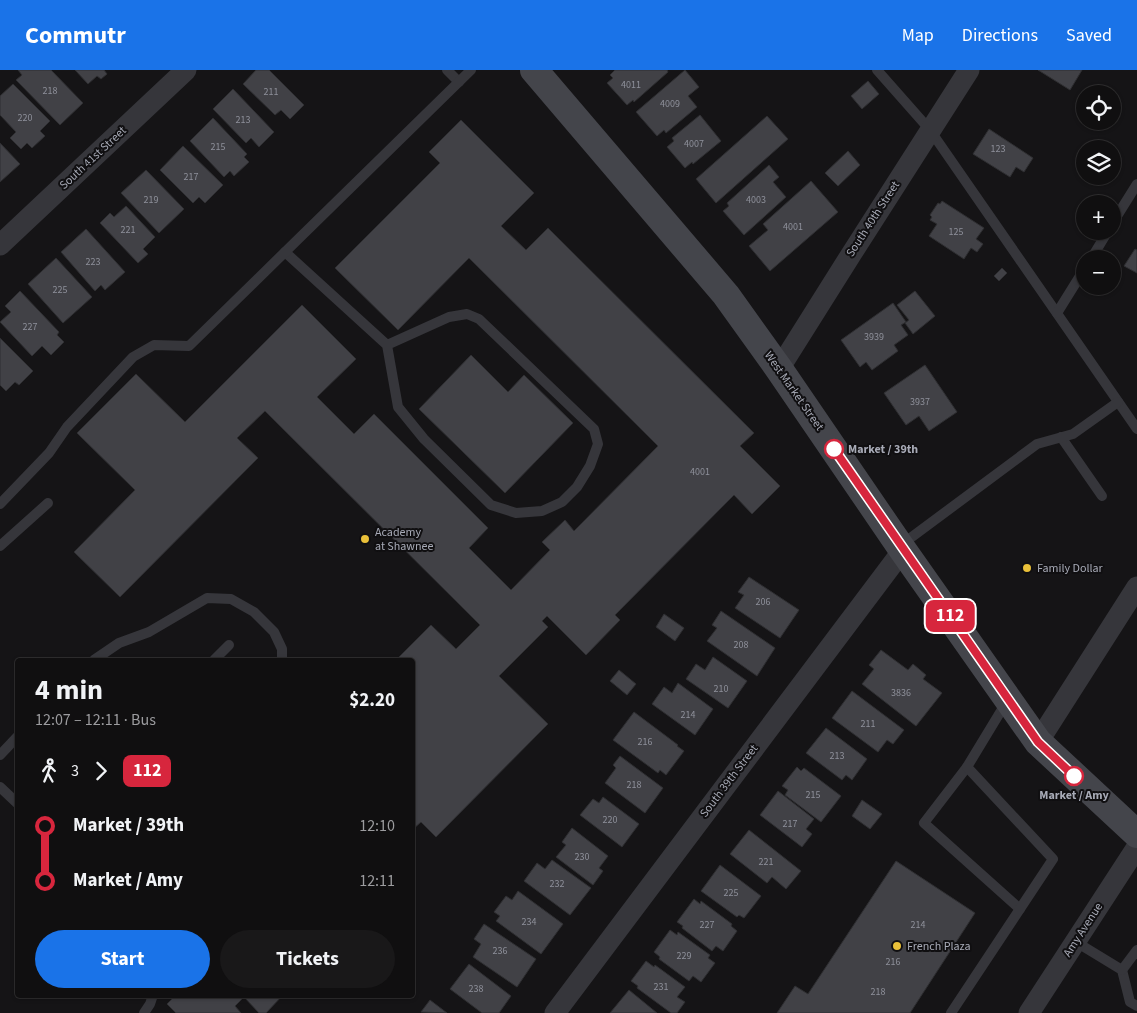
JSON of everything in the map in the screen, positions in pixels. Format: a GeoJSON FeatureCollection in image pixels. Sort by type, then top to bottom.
{"type":"FeatureCollection","features":[{"type":"Feature","properties":{"kind":"street","name":"South 41st Street"},"geometry":{"type":"LineString","coordinates":[[0,245],[186,70]]}},
{"type":"Feature","properties":{"kind":"street","name":"West Market Street"},"geometry":{"type":"LineString","coordinates":[[534,70],[726,295],[1038,742],[1137,834]]}},
{"type":"Feature","properties":{"kind":"street","name":"South 40th Street"},"geometry":{"type":"LineString","coordinates":[[779,369],[969,70]]}},
{"type":"Feature","properties":{"kind":"street","name":"South 39th Street"},"geometry":{"type":"LineString","coordinates":[[555,1013],[902,548]]}},
{"type":"Feature","properties":{"kind":"street"},"geometry":{"type":"LineString","coordinates":[[1038,742],[1137,587]]}},
{"type":"Feature","properties":{"kind":"street","name":"Amy Avenue"},"geometry":{"type":"LineString","coordinates":[[1029,1013],[1137,848]]}},
{"type":"Feature","properties":{"kind":"lane"},"geometry":{"type":"LineString","coordinates":[[447,70],[459,82]]}},
{"type":"Feature","properties":{"kind":"lane"},"geometry":{"type":"LineString","coordinates":[[0,504],[50,454],[67,427],[133,357],[154,345],[189,346],[470,70]]}},
{"type":"Feature","properties":{"kind":"lane"},"geometry":{"type":"LineString","coordinates":[[877,70],[930,130],[1137,429]]}},
{"type":"Feature","properties":{"kind":"lane"},"geometry":{"type":"LineString","coordinates":[[1121,210],[1137,184]]}},
{"type":"Feature","properties":{"kind":"lane"},"geometry":{"type":"LineString","coordinates":[[285,252],[387,345],[398,407],[424,439],[491,504],[516,513],[542,511],[562,502],[577,487],[590,466],[598,444],[594,429],[479,319],[467,314],[449,318],[387,345]]}},
{"type":"Feature","properties":{"kind":"lane"},"geometry":{"type":"LineString","coordinates":[[1057,313],[1076,282]]}},
{"type":"Feature","properties":{"kind":"lane"},"geometry":{"type":"LineString","coordinates":[[902,548],[1037,444],[1073,434],[1118,402]]}},
{"type":"Feature","properties":{"kind":"lane"},"geometry":{"type":"LineString","coordinates":[[1061,437],[1102,496]]}},
{"type":"Feature","properties":{"kind":"lane"},"geometry":{"type":"LineString","coordinates":[[0,546],[48,503]]}},
{"type":"Feature","properties":{"kind":"lane"},"geometry":{"type":"LineString","coordinates":[[97,658],[119,644],[149,632],[206,598],[231,600],[254,612],[274,632],[282,649],[282,658]]}},
{"type":"Feature","properties":{"kind":"lane"},"geometry":{"type":"LineString","coordinates":[[216,658],[229,645]]}},
{"type":"Feature","properties":{"kind":"lane"},"geometry":{"type":"LineString","coordinates":[[1008,700],[967,767],[924,823],[1020,908]]}},
{"type":"Feature","properties":{"kind":"lane"},"geometry":{"type":"LineString","coordinates":[[0,754],[15,739]]}},
{"type":"Feature","properties":{"kind":"lane"},"geometry":{"type":"LineString","coordinates":[[951,1013],[1053,859],[967,767]]}},
{"type":"Feature","properties":{"kind":"lane"},"geometry":{"type":"LineString","coordinates":[[0,787],[15,801]]}},
{"type":"Feature","properties":{"kind":"lane"},"geometry":{"type":"LineString","coordinates":[[1076,942],[1122,970],[1130,1002],[1137,1006]]}},
{"type":"Feature","properties":{"kind":"lane"},"geometry":{"type":"LineString","coordinates":[[1122,970],[1137,950]]}},
{"type":"Feature","properties":{"kind":"lane"},"geometry":{"type":"LineString","coordinates":[[1126,989],[1137,996]]}},
{"type":"Feature","properties":{"kind":"lane"},"geometry":{"type":"LineString","coordinates":[[144,1013],[152,998]]}},
{"type":"Feature","properties":{"kind":"building"},"geometry":{"type":"Polygon","coordinates":[[[18,70],[51,70],[83,103],[60,125],[16,80],[22,75],[18,70]]]}},
{"type":"Feature","properties":{"kind":"building"},"geometry":{"type":"Polygon","coordinates":[[[75,70],[104,70],[107,74],[101,79],[97,76],[88,84],[75,70]]]}},
{"type":"Feature","properties":{"kind":"building"},"geometry":{"type":"Polygon","coordinates":[[[256,70],[269,70],[304,105],[290,119],[281,110],[275,115],[243,84],[256,70]]]}},
{"type":"Feature","properties":{"kind":"building"},"geometry":{"type":"Polygon","coordinates":[[[615,70],[667,70],[668,72],[634,102],[633,100],[627,105],[607,83],[613,78],[610,75],[615,70]]]}},
{"type":"Feature","properties":{"kind":"building"},"geometry":{"type":"Polygon","coordinates":[[[685,70],[699,87],[688,96],[697,107],[666,133],[664,130],[657,136],[636,112],[685,70]]]}},
{"type":"Feature","properties":{"kind":"building"},"geometry":{"type":"Polygon","coordinates":[[[1038,70],[1082,70],[1070,90],[1038,70]]]}},
{"type":"Feature","properties":{"kind":"building"},"geometry":{"type":"Polygon","coordinates":[[[868,81],[879,94],[862,109],[851,96],[868,81]]]}},
{"type":"Feature","properties":{"kind":"building"},"geometry":{"type":"Polygon","coordinates":[[[13,84],[50,121],[40,131],[45,136],[32,148],[27,143],[21,149],[10,138],[16,132],[0,115],[0,96],[13,84]]]}},
{"type":"Feature","properties":{"kind":"building"},"geometry":{"type":"Polygon","coordinates":[[[233,89],[274,132],[259,147],[251,138],[246,143],[213,109],[233,89]]]}},
{"type":"Feature","properties":{"kind":"building"},"geometry":{"type":"Polygon","coordinates":[[[700,115],[721,141],[693,164],[692,162],[685,168],[667,147],[674,141],[672,138],[700,115]]]}},
{"type":"Feature","properties":{"kind":"building"},"geometry":{"type":"Polygon","coordinates":[[[767,116],[788,139],[716,203],[696,179],[767,116]]]}},
{"type":"Feature","properties":{"kind":"building"},"geometry":{"type":"Polygon","coordinates":[[[213,118],[247,154],[244,157],[249,162],[234,176],[230,171],[224,177],[190,141],[213,118]]]}},
{"type":"Feature","properties":{"kind":"building","name":"Academy at Shawnee"},"geometry":{"type":"Polygon","coordinates":[[[461,120],[534,193],[501,226],[526,250],[548,228],[754,433],[740,446],[780,486],[752,514],[734,495],[615,615],[620,620],[586,655],[547,616],[542,621],[548,627],[499,676],[548,724],[436,837],[421,822],[415,827],[415,658],[398,658],[431,625],[456,649],[480,625],[265,411],[237,438],[258,458],[120,597],[74,552],[135,490],[77,433],[136,374],[185,422],[302,305],[356,359],[317,397],[354,434],[374,414],[488,528],[469,548],[511,590],[550,550],[542,542],[565,520],[574,531],[658,446],[469,258],[398,330],[335,268],[440,163],[429,152],[461,120]]]}},
{"type":"Feature","properties":{"kind":"building"},"geometry":{"type":"Polygon","coordinates":[[[989,129],[1033,158],[1024,172],[1016,167],[1010,177],[973,154],[989,129]]]}},
{"type":"Feature","properties":{"kind":"building"},"geometry":{"type":"Polygon","coordinates":[[[0,143],[20,164],[0,182],[0,143]]]}},
{"type":"Feature","properties":{"kind":"building"},"geometry":{"type":"Polygon","coordinates":[[[183,146],[223,185],[205,203],[199,197],[193,203],[160,170],[183,146]]]}},
{"type":"Feature","properties":{"kind":"building"},"geometry":{"type":"Polygon","coordinates":[[[848,151],[860,165],[838,186],[825,173],[848,151]]]}},
{"type":"Feature","properties":{"kind":"building"},"geometry":{"type":"Polygon","coordinates":[[[769,165],[779,177],[773,182],[786,197],[744,235],[723,211],[729,206],[727,203],[769,165]]]}},
{"type":"Feature","properties":{"kind":"building"},"geometry":{"type":"Polygon","coordinates":[[[146,170],[184,209],[159,233],[121,193],[146,170]]]}},
{"type":"Feature","properties":{"kind":"building"},"geometry":{"type":"Polygon","coordinates":[[[811,181],[838,212],[770,271],[749,246],[768,230],[763,224],[811,181]]]}},
{"type":"Feature","properties":{"kind":"building"},"geometry":{"type":"Polygon","coordinates":[[[942,201],[984,228],[976,239],[983,244],[977,252],[971,248],[964,259],[929,236],[937,224],[930,220],[932,217],[930,215],[938,203],[940,204],[942,201]]]}},
{"type":"Feature","properties":{"kind":"building"},"geometry":{"type":"Polygon","coordinates":[[[126,206],[155,237],[143,249],[148,254],[138,263],[100,223],[110,213],[114,217],[126,206]]]}},
{"type":"Feature","properties":{"kind":"building"},"geometry":{"type":"Polygon","coordinates":[[[86,229],[125,272],[105,290],[101,285],[95,291],[61,252],[86,229]]]}},
{"type":"Feature","properties":{"kind":"building"},"geometry":{"type":"Polygon","coordinates":[[[1135,249],[1137,250],[1137,273],[1124,266],[1135,249]]]}},
{"type":"Feature","properties":{"kind":"building"},"geometry":{"type":"Polygon","coordinates":[[[56,258],[92,297],[63,323],[28,284],[56,258]]]}},
{"type":"Feature","properties":{"kind":"building"},"geometry":{"type":"Polygon","coordinates":[[[1002,268],[1007,273],[999,281],[994,276],[1002,268]]]}},
{"type":"Feature","properties":{"kind":"building"},"geometry":{"type":"Polygon","coordinates":[[[20,291],[59,332],[57,335],[64,342],[51,355],[42,346],[32,356],[0,322],[11,312],[5,306],[20,291]]]}},
{"type":"Feature","properties":{"kind":"building"},"geometry":{"type":"Polygon","coordinates":[[[915,291],[935,316],[913,334],[905,323],[909,320],[897,305],[915,291]]]}},
{"type":"Feature","properties":{"kind":"building"},"geometry":{"type":"Polygon","coordinates":[[[893,303],[906,322],[901,325],[908,335],[894,345],[898,351],[872,370],[866,362],[860,367],[841,340],[893,303]]]}},
{"type":"Feature","properties":{"kind":"building"},"geometry":{"type":"Polygon","coordinates":[[[0,338],[33,371],[19,385],[15,382],[6,391],[0,385],[0,338]]]}},
{"type":"Feature","properties":{"kind":"building"},"geometry":{"type":"Polygon","coordinates":[[[471,355],[508,392],[524,375],[573,423],[505,493],[419,409],[471,355]]]}},
{"type":"Feature","properties":{"kind":"building"},"geometry":{"type":"Polygon","coordinates":[[[925,365],[957,412],[929,431],[919,416],[906,425],[884,393],[925,365]]]}},
{"type":"Feature","properties":{"kind":"building"},"geometry":{"type":"Polygon","coordinates":[[[749,577],[799,610],[780,638],[735,608],[744,595],[738,592],[749,577]]]}},
{"type":"Feature","properties":{"kind":"building"},"geometry":{"type":"Polygon","coordinates":[[[721,611],[775,648],[757,676],[707,641],[717,628],[712,625],[721,611]]]}},
{"type":"Feature","properties":{"kind":"building"},"geometry":{"type":"Polygon","coordinates":[[[664,614],[684,628],[675,641],[656,627],[664,614]]]}},
{"type":"Feature","properties":{"kind":"building"},"geometry":{"type":"Polygon","coordinates":[[[881,650],[908,670],[913,664],[926,675],[923,679],[942,693],[916,726],[862,684],[874,669],[869,665],[881,650]]]}},
{"type":"Feature","properties":{"kind":"building"},"geometry":{"type":"Polygon","coordinates":[[[713,657],[747,681],[728,708],[686,679],[696,664],[705,670],[713,657]]]}},
{"type":"Feature","properties":{"kind":"building"},"geometry":{"type":"Polygon","coordinates":[[[619,670],[636,684],[627,695],[610,681],[619,670]]]}},
{"type":"Feature","properties":{"kind":"building"},"geometry":{"type":"Polygon","coordinates":[[[678,683],[713,709],[695,735],[652,704],[664,687],[672,693],[678,683]]]}},
{"type":"Feature","properties":{"kind":"building"},"geometry":{"type":"Polygon","coordinates":[[[852,691],[904,730],[893,744],[887,740],[878,752],[832,718],[852,691]]]}},
{"type":"Feature","properties":{"kind":"building"},"geometry":{"type":"Polygon","coordinates":[[[634,712],[684,751],[666,775],[660,770],[658,773],[613,740],[634,712]]]}},
{"type":"Feature","properties":{"kind":"building"},"geometry":{"type":"Polygon","coordinates":[[[826,728],[867,759],[852,780],[846,775],[842,780],[806,753],[826,728]]]}},
{"type":"Feature","properties":{"kind":"building"},"geometry":{"type":"Polygon","coordinates":[[[620,756],[663,788],[645,813],[605,783],[616,768],[613,765],[620,756]]]}},
{"type":"Feature","properties":{"kind":"building"},"geometry":{"type":"Polygon","coordinates":[[[797,767],[801,771],[804,768],[841,796],[821,822],[785,795],[788,790],[782,786],[797,767]]]}},
{"type":"Feature","properties":{"kind":"building"},"geometry":{"type":"Polygon","coordinates":[[[778,791],[814,819],[806,829],[812,834],[802,847],[760,815],[778,791]]]}},
{"type":"Feature","properties":{"kind":"building"},"geometry":{"type":"Polygon","coordinates":[[[603,797],[639,824],[622,847],[580,815],[593,799],[599,803],[603,797]]]}},
{"type":"Feature","properties":{"kind":"building"},"geometry":{"type":"Polygon","coordinates":[[[862,800],[882,814],[870,829],[852,816],[862,800]]]}},
{"type":"Feature","properties":{"kind":"building"},"geometry":{"type":"Polygon","coordinates":[[[572,828],[608,856],[599,868],[603,871],[593,885],[556,857],[566,845],[562,842],[572,828]]]}},
{"type":"Feature","properties":{"kind":"building"},"geometry":{"type":"Polygon","coordinates":[[[749,830],[801,871],[786,889],[772,877],[767,883],[730,854],[749,830]]]}},
{"type":"Feature","properties":{"kind":"building"},"geometry":{"type":"Polygon","coordinates":[[[552,860],[591,888],[570,915],[524,881],[537,863],[545,869],[552,860]]]}},
{"type":"Feature","properties":{"kind":"building","name":"French Plaza"},"geometry":{"type":"Polygon","coordinates":[[[896,861],[975,913],[910,1013],[777,1013],[795,986],[808,994],[896,861]]]}},
{"type":"Feature","properties":{"kind":"building"},"geometry":{"type":"Polygon","coordinates":[[[720,865],[761,896],[744,918],[739,915],[737,917],[701,891],[720,865]]]}},
{"type":"Feature","properties":{"kind":"building"},"geometry":{"type":"Polygon","coordinates":[[[518,891],[563,924],[541,954],[496,921],[500,916],[494,912],[506,896],[512,900],[518,891]]]}},
{"type":"Feature","properties":{"kind":"building"},"geometry":{"type":"Polygon","coordinates":[[[694,899],[700,904],[701,901],[732,924],[731,926],[737,931],[723,951],[716,946],[712,951],[677,922],[694,899]]]}},
{"type":"Feature","properties":{"kind":"building"},"geometry":{"type":"Polygon","coordinates":[[[484,924],[536,959],[517,987],[473,957],[481,944],[474,939],[484,924]]]}},
{"type":"Feature","properties":{"kind":"building"},"geometry":{"type":"Polygon","coordinates":[[[670,930],[677,935],[678,932],[710,955],[708,958],[715,963],[701,982],[693,976],[689,981],[659,959],[660,957],[654,952],[670,930]]]}},
{"type":"Feature","properties":{"kind":"building"},"geometry":{"type":"Polygon","coordinates":[[[646,961],[654,967],[655,965],[685,987],[677,997],[685,1002],[677,1013],[671,1013],[637,988],[638,986],[631,981],[646,961]]]}},
{"type":"Feature","properties":{"kind":"building"},"geometry":{"type":"Polygon","coordinates":[[[469,964],[511,996],[499,1013],[482,1013],[450,989],[469,964]]]}},
{"type":"Feature","properties":{"kind":"building"},"geometry":{"type":"Polygon","coordinates":[[[629,990],[657,1013],[610,1013],[629,990]]]}},
{"type":"Feature","properties":{"kind":"building"},"geometry":{"type":"Polygon","coordinates":[[[173,998],[243,998],[235,1006],[241,1013],[176,1013],[167,1004],[173,998]]]}},
{"type":"Feature","properties":{"kind":"building"},"geometry":{"type":"Polygon","coordinates":[[[245,998],[280,998],[266,1013],[259,1013],[245,998]]]}},
{"type":"Feature","properties":{"kind":"building"},"geometry":{"type":"Polygon","coordinates":[[[430,1000],[447,1013],[421,1012],[430,1000]]]}},
{"type":"Feature","properties":{"kind":"bus line","name":"112"},"geometry":{"type":"LineString","coordinates":[[834,449],[1038,742],[1074,776]]}},
{"type":"Feature","properties":{"kind":"place","name":"Market / 39th"},"geometry":{"type":"Point","coordinates":[834,449]}},
{"type":"Feature","properties":{"kind":"place","name":"Academy at Shawnee"},"geometry":{"type":"Point","coordinates":[365,539]}},
{"type":"Feature","properties":{"kind":"place","name":"Family Dollar"},"geometry":{"type":"Point","coordinates":[1027,568]}},
{"type":"Feature","properties":{"kind":"place","name":"Market / Amy"},"geometry":{"type":"Point","coordinates":[1074,776]}},
{"type":"Feature","properties":{"kind":"place","name":"French Plaza"},"geometry":{"type":"Point","coordinates":[897,946]}}]}
